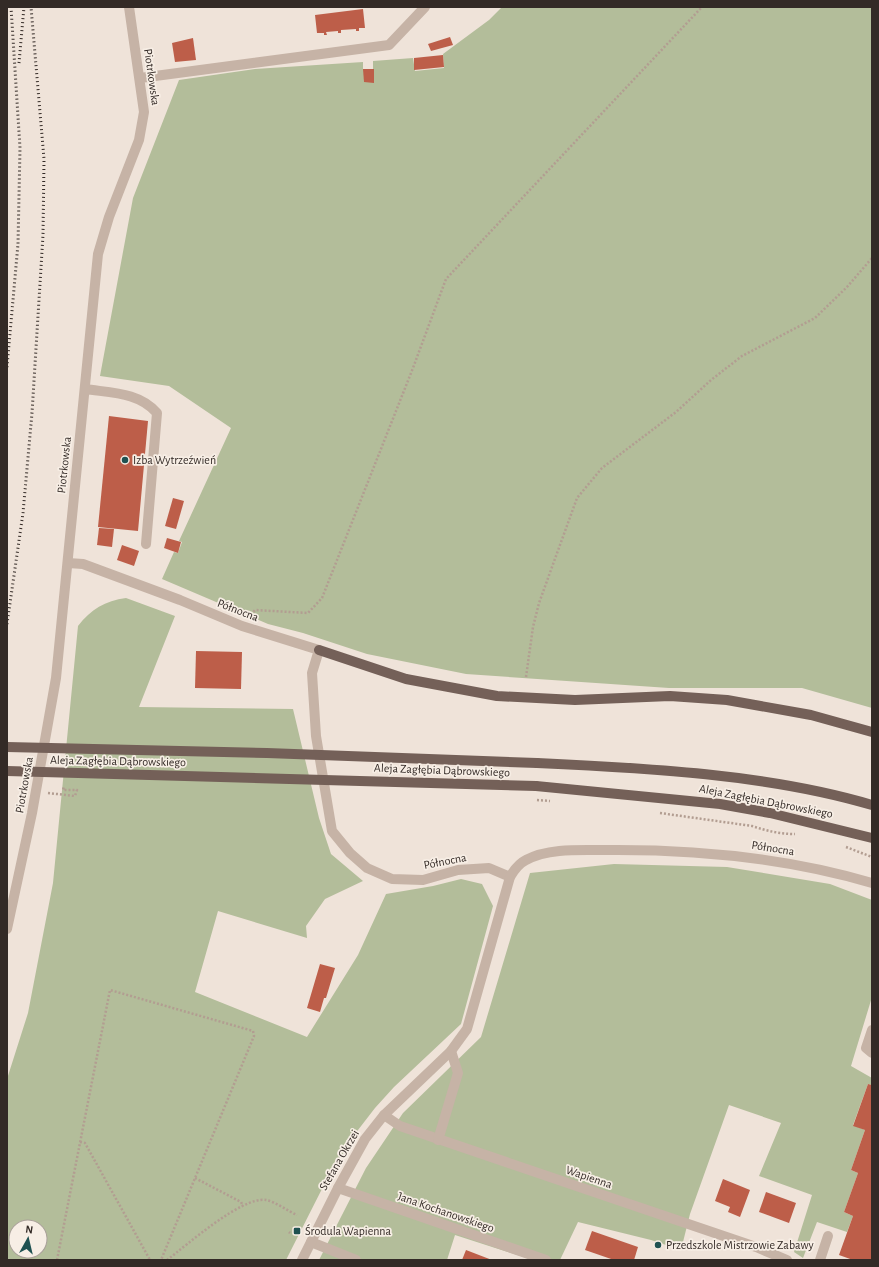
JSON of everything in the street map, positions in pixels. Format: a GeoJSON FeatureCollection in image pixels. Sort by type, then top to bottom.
{"type":"FeatureCollection","features":[{"type":"Feature","properties":{"kind":"main road"},"geometry":{"type":"LineString","coordinates":[[318,650],[406,679],[497,696],[575,700],[670,696],[727,700],[811,715],[872,732]]}},
{"type":"Feature","properties":{"kind":"main road","name":"Aleja Zagłębia Dąbrowskiego"},"geometry":{"type":"LineString","coordinates":[[7,747],[267,753],[593,766],[721,777],[791,787],[872,805]]}},
{"type":"Feature","properties":{"kind":"main road","name":"Aleja Zagłębia Dąbrowskiego"},"geometry":{"type":"LineString","coordinates":[[7,771],[536,786],[720,804],[770,813],[872,838]]}},
{"type":"Feature","properties":{"kind":"street","name":"Piotrkowska"},"geometry":{"type":"LineString","coordinates":[[7,929],[32,813],[54,686],[86,389],[98,254],[109,217],[139,140],[144,112],[129,7]]}},
{"type":"Feature","properties":{"kind":"street"},"geometry":{"type":"LineString","coordinates":[[140,78],[389,45],[425,7]]}},
{"type":"Feature","properties":{"kind":"street"},"geometry":{"type":"LineString","coordinates":[[86,389],[135,396],[149,404],[157,413],[146,544]]}},
{"type":"Feature","properties":{"kind":"street","name":"Północna"},"geometry":{"type":"LineString","coordinates":[[68,563],[83,564],[180,600],[242,626],[318,650],[312,673],[316,736],[332,831],[350,853],[367,868],[392,879],[423,880],[458,870],[489,868],[510,877],[516,867],[526,860],[540,855],[566,851],[658,850],[721,853],[777,861],[822,870],[872,883]]}},
{"type":"Feature","properties":{"kind":"street","name":"Stefana Okrzei"},"geometry":{"type":"LineString","coordinates":[[302,1260],[359,1147],[384,1115],[451,1051],[467,1029],[510,877]]}},
{"type":"Feature","properties":{"kind":"street"},"geometry":{"type":"LineString","coordinates":[[872,1030],[866,1048],[872,1052]]}},
{"type":"Feature","properties":{"kind":"street"},"geometry":{"type":"LineString","coordinates":[[438,1140],[458,1073],[451,1051]]}},
{"type":"Feature","properties":{"kind":"street","name":"Wapienna"},"geometry":{"type":"LineString","coordinates":[[384,1115],[400,1126],[438,1140],[756,1247],[787,1260]]}},
{"type":"Feature","properties":{"kind":"street","name":"Jana Kochanowskiego"},"geometry":{"type":"LineString","coordinates":[[338,1188],[546,1260]]}},
{"type":"Feature","properties":{"kind":"street"},"geometry":{"type":"LineString","coordinates":[[820,1260],[828,1236]]}},
{"type":"Feature","properties":{"kind":"street"},"geometry":{"type":"LineString","coordinates":[[311,1242],[356,1260]]}},
{"type":"Feature","properties":{"kind":"path"},"geometry":{"type":"LineString","coordinates":[[242,626],[255,610],[308,613],[322,598],[410,375],[446,279],[702,7]]}},
{"type":"Feature","properties":{"kind":"path"},"geometry":{"type":"LineString","coordinates":[[526,677],[533,627],[539,603],[577,498],[602,468],[676,412],[711,380],[742,356],[815,318],[847,287],[872,258]]}},
{"type":"Feature","properties":{"kind":"path"},"geometry":{"type":"LineString","coordinates":[[56,794],[75,796],[77,790],[63,790],[64,786]]}},
{"type":"Feature","properties":{"kind":"path"},"geometry":{"type":"LineString","coordinates":[[550,801],[558,801]]}},
{"type":"Feature","properties":{"kind":"path"},"geometry":{"type":"LineString","coordinates":[[652,812],[752,826],[777,833],[802,834]]}},
{"type":"Feature","properties":{"kind":"path"},"geometry":{"type":"LineString","coordinates":[[839,844],[872,857]]}},
{"type":"Feature","properties":{"kind":"path"},"geometry":{"type":"LineString","coordinates":[[57,1260],[110,990],[253,1031],[254,1036],[161,1260]]}},
{"type":"Feature","properties":{"kind":"path"},"geometry":{"type":"LineString","coordinates":[[80,1142],[85,1143],[150,1260]]}},
{"type":"Feature","properties":{"kind":"path"},"geometry":{"type":"LineString","coordinates":[[195,1178],[241,1202],[243,1206]]}},
{"type":"Feature","properties":{"kind":"path"},"geometry":{"type":"LineString","coordinates":[[167,1260],[231,1212],[253,1202],[266,1200],[297,1215]]}},
{"type":"Feature","properties":{"kind":"green space"},"geometry":{"type":"Polygon","coordinates":[[[502,7],[872,7],[872,708],[802,688],[669,688],[466,674],[367,654],[303,633],[268,624],[162,579],[174,552],[178,553],[182,542],[179,541],[231,428],[169,386],[100,376],[133,198],[179,80],[255,69],[363,62],[363,69],[373,69],[373,61],[413,58],[415,71],[444,68],[443,54],[489,20],[502,7]]]}},
{"type":"Feature","properties":{"kind":"green space"},"geometry":{"type":"Polygon","coordinates":[[[126,598],[175,616],[139,707],[293,709],[319,818],[331,854],[363,881],[325,899],[306,926],[307,938],[218,911],[195,992],[307,1037],[358,955],[386,894],[433,886],[461,879],[482,884],[493,906],[461,1024],[394,1087],[358,1130],[328,1177],[286,1260],[7,1260],[7,1079],[28,1013],[53,883],[78,626],[93,610],[111,601],[126,598]]]}},
{"type":"Feature","properties":{"kind":"green space"},"geometry":{"type":"Polygon","coordinates":[[[614,864],[727,867],[830,884],[872,900],[872,997],[851,1066],[872,1078],[872,1085],[868,1084],[853,1125],[865,1130],[851,1170],[858,1173],[844,1212],[853,1216],[847,1232],[817,1222],[803,1258],[794,1252],[812,1195],[759,1176],[781,1123],[729,1105],[690,1214],[681,1250],[651,1240],[578,1222],[560,1260],[533,1260],[455,1235],[447,1260],[319,1260],[366,1168],[403,1113],[481,1037],[530,873],[614,864]]]}},
{"type":"Feature","properties":{"kind":"building"},"geometry":{"type":"Polygon","coordinates":[[[363,9],[365,28],[359,28],[359,31],[356,31],[356,29],[341,30],[341,33],[338,33],[338,31],[326,32],[327,35],[324,35],[324,33],[317,33],[315,15],[363,9]]]}},
{"type":"Feature","properties":{"kind":"building"},"geometry":{"type":"Polygon","coordinates":[[[450,37],[453,45],[431,51],[428,44],[450,37]]]}},
{"type":"Feature","properties":{"kind":"building"},"geometry":{"type":"Polygon","coordinates":[[[193,38],[196,60],[175,62],[172,43],[193,38]]]}},
{"type":"Feature","properties":{"kind":"building"},"geometry":{"type":"Polygon","coordinates":[[[443,55],[444,67],[414,70],[414,58],[443,55]]]}},
{"type":"Feature","properties":{"kind":"building"},"geometry":{"type":"Polygon","coordinates":[[[363,69],[374,69],[374,83],[364,82],[363,69]]]}},
{"type":"Feature","properties":{"kind":"building","name":"Izba Wytrzeźwień"},"geometry":{"type":"Polygon","coordinates":[[[109,416],[148,421],[138,531],[98,527],[109,416]]]}},
{"type":"Feature","properties":{"kind":"building"},"geometry":{"type":"Polygon","coordinates":[[[173,498],[184,501],[176,529],[165,526],[173,498]]]}},
{"type":"Feature","properties":{"kind":"building"},"geometry":{"type":"Polygon","coordinates":[[[99,528],[114,529],[112,547],[97,545],[99,528]]]}},
{"type":"Feature","properties":{"kind":"building"},"geometry":{"type":"Polygon","coordinates":[[[167,538],[181,542],[178,553],[164,548],[167,538]]]}},
{"type":"Feature","properties":{"kind":"building"},"geometry":{"type":"Polygon","coordinates":[[[122,545],[139,551],[134,566],[117,560],[122,545]]]}},
{"type":"Feature","properties":{"kind":"building"},"geometry":{"type":"Polygon","coordinates":[[[196,651],[242,652],[241,689],[195,688],[196,651]]]}},
{"type":"Feature","properties":{"kind":"building"},"geometry":{"type":"Polygon","coordinates":[[[320,964],[335,968],[320,1012],[307,1008],[320,964]]]}},
{"type":"Feature","properties":{"kind":"building"},"geometry":{"type":"Polygon","coordinates":[[[868,1084],[872,1085],[872,1260],[853,1260],[839,1255],[853,1216],[844,1212],[858,1173],[851,1170],[865,1130],[853,1126],[868,1084]]]}},
{"type":"Feature","properties":{"kind":"building"},"geometry":{"type":"Polygon","coordinates":[[[723,1179],[750,1190],[740,1217],[728,1212],[730,1207],[715,1201],[723,1179]]]}},
{"type":"Feature","properties":{"kind":"building"},"geometry":{"type":"Polygon","coordinates":[[[766,1192],[796,1203],[789,1223],[759,1212],[766,1192]]]}},
{"type":"Feature","properties":{"kind":"building"},"geometry":{"type":"Polygon","coordinates":[[[592,1231],[638,1247],[634,1260],[614,1260],[585,1250],[592,1231]]]}},
{"type":"Feature","properties":{"kind":"building"},"geometry":{"type":"Polygon","coordinates":[[[466,1250],[492,1260],[462,1260],[466,1250]]]}},
{"type":"Feature","properties":{"kind":"railway"},"geometry":{"type":"LineString","coordinates":[[7,367],[18,244],[20,148],[11,7]]}},
{"type":"Feature","properties":{"kind":"railway"},"geometry":{"type":"LineString","coordinates":[[19,63],[24,7]]}},
{"type":"Feature","properties":{"kind":"railway"},"geometry":{"type":"LineString","coordinates":[[7,624],[23,513],[32,413],[43,235],[44,159],[31,7]]}},
{"type":"Feature","properties":{"kind":"place","name":"Izba Wytrzeźwień"},"geometry":{"type":"Point","coordinates":[125,460]}},
{"type":"Feature","properties":{"kind":"place","name":"Środula Wapienna"},"geometry":{"type":"Point","coordinates":[297,1231]}},
{"type":"Feature","properties":{"kind":"place","name":"Przedszkole Mistrzowie Zabawy"},"geometry":{"type":"Point","coordinates":[658,1245]}}]}
